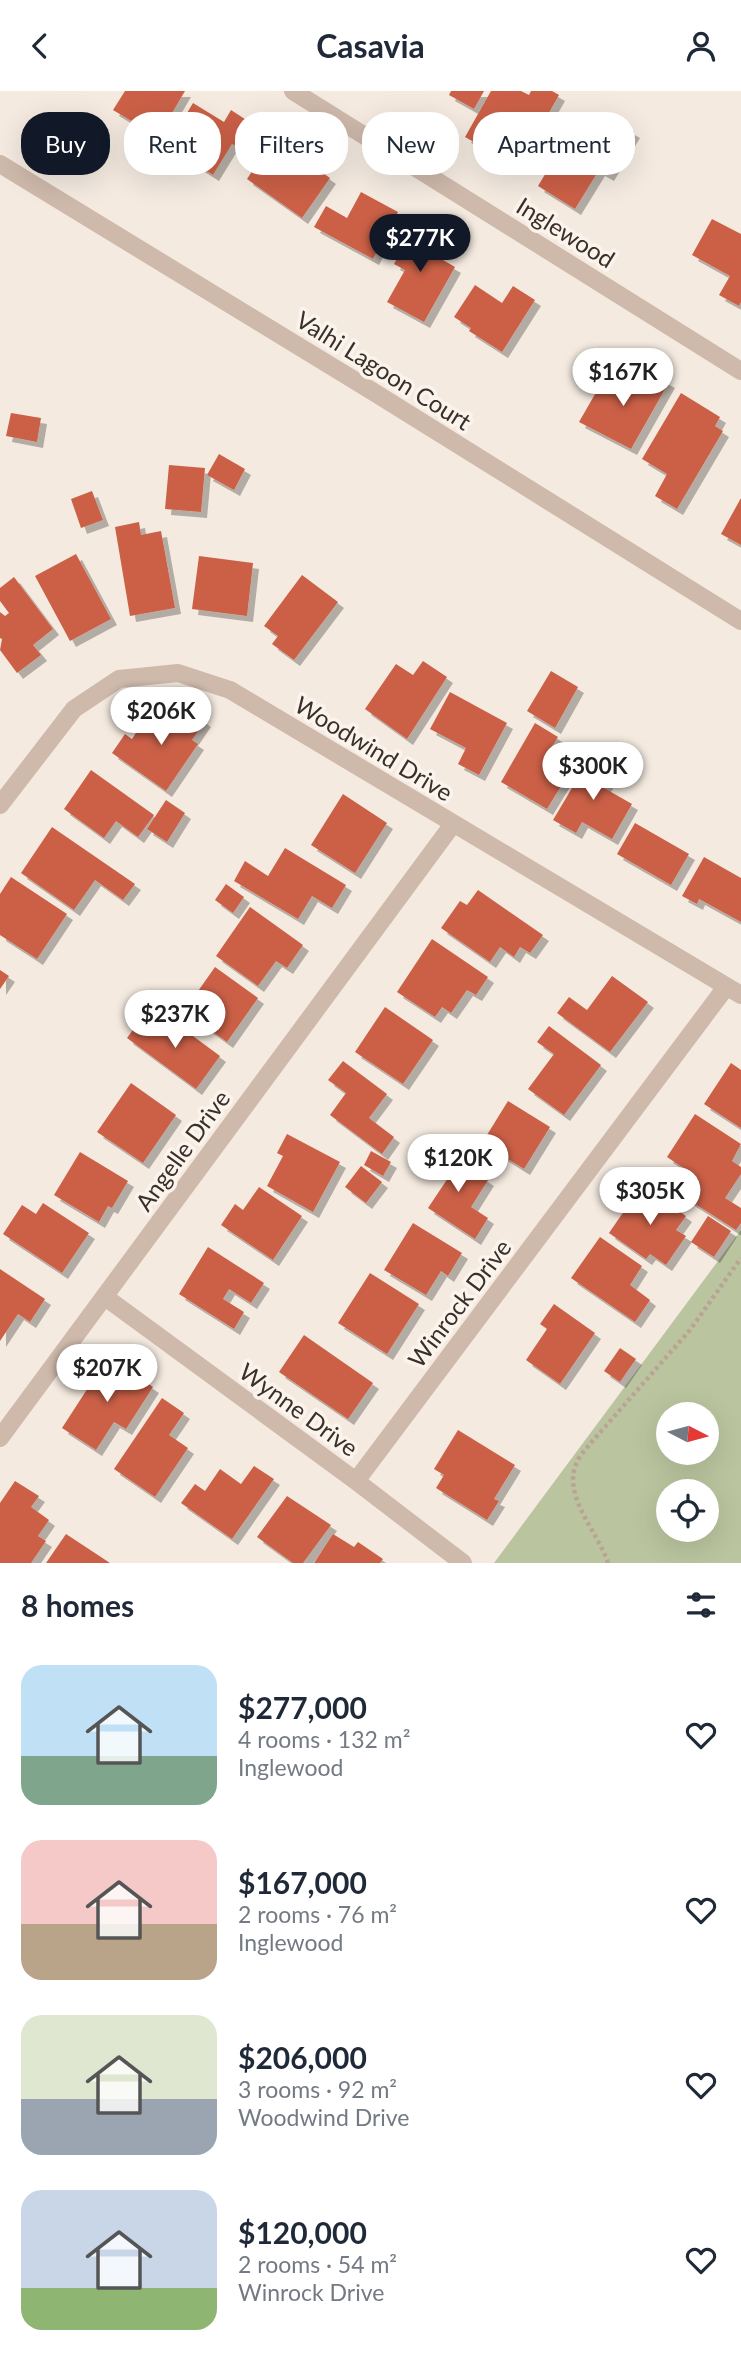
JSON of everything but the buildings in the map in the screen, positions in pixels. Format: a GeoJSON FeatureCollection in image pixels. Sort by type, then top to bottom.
{"type":"FeatureCollection","features":[{"type":"Feature","properties":{"kind":"street","name":"Inglewood"},"geometry":{"type":"LineString","coordinates":[[293,91],[741,371]]}},
{"type":"Feature","properties":{"kind":"street","name":"Valhi Lagoon Court"},"geometry":{"type":"LineString","coordinates":[[0,164],[741,621]]}},
{"type":"Feature","properties":{"kind":"street","name":"Woodwind Drive"},"geometry":{"type":"LineString","coordinates":[[0,805],[74,709],[119,679],[178,673],[230,690],[734,991]]}},
{"type":"Feature","properties":{"kind":"street","name":"Angelle Drive"},"geometry":{"type":"LineString","coordinates":[[0,1437],[453,824]]}},
{"type":"Feature","properties":{"kind":"street","name":"Winrock Drive"},"geometry":{"type":"LineString","coordinates":[[356,1481],[734,991]]}},
{"type":"Feature","properties":{"kind":"street","name":"Wynne Drive"},"geometry":{"type":"LineString","coordinates":[[104,1297],[356,1481],[463,1563]]}},
{"type":"Feature","properties":{"kind":"path"},"geometry":{"type":"LineString","coordinates":[[608,1563],[602,1545],[580,1509],[575,1494],[573,1476],[577,1462],[690,1330],[741,1258]]}},
{"type":"Feature","properties":{"kind":"green space"},"geometry":{"type":"Polygon","coordinates":[[[741,1230],[741,1563],[494,1563],[741,1230]]]}}]}
